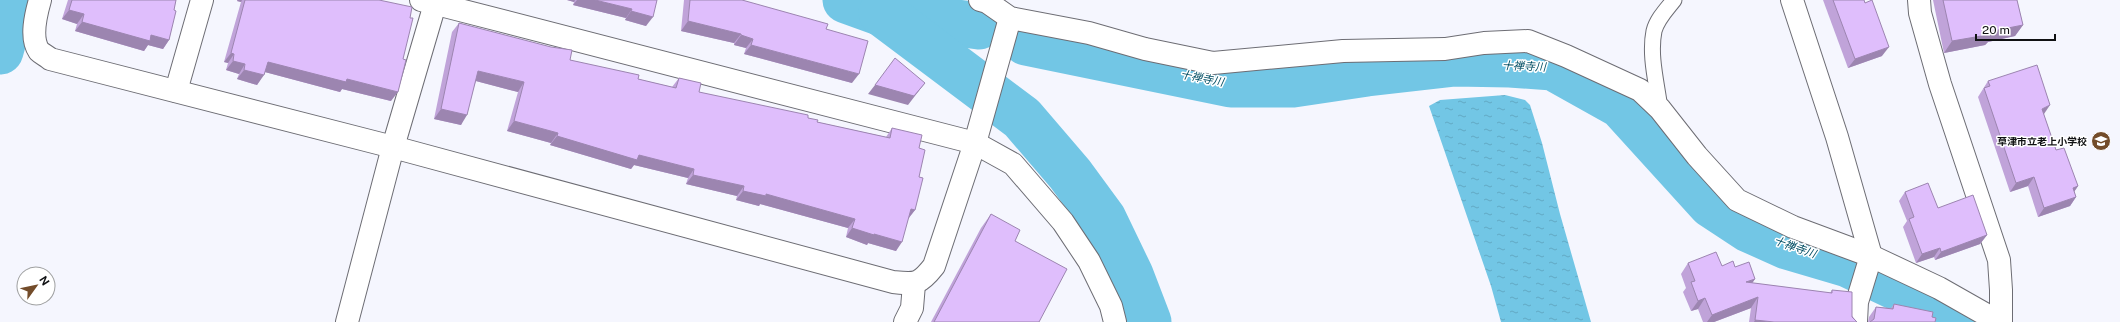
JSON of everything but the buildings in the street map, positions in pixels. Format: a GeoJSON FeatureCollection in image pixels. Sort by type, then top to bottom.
{"type":"FeatureCollection","features":[{"type":"Feature","properties":{"kind":"street"},"geometry":{"type":"LineString","coordinates":[[40,0],[36,14],[35,37],[39,51],[50,59],[393,147],[804,259],[893,282],[914,284],[925,277],[934,266],[975,143],[1010,18]]}},
{"type":"Feature","properties":{"kind":"street"},"geometry":{"type":"LineString","coordinates":[[176,92],[202,0]]}},
{"type":"Feature","properties":{"kind":"street"},"geometry":{"type":"LineString","coordinates":[[1792,0],[1836,137],[1867,268],[1857,302],[1856,322]]}},
{"type":"Feature","properties":{"kind":"street"},"geometry":{"type":"LineString","coordinates":[[985,1],[1010,18],[1089,33],[1145,49],[1213,62],[1343,51],[1445,49],[1484,44],[1528,41],[1566,56],[1640,90],[1660,109],[1697,156],[1737,200],[1793,227],[1867,268],[1939,288],[2000,322],[2001,290],[1999,260],[1940,84],[1920,13],[1919,0]]}},
{"type":"Feature","properties":{"kind":"street"},"geometry":{"type":"LineString","coordinates":[[347,322],[393,147],[428,2],[975,143],[1013,164],[1063,222],[1089,261],[1111,306],[1115,322]]}},
{"type":"Feature","properties":{"kind":"street"},"geometry":{"type":"LineString","coordinates":[[905,322],[912,308],[914,284]]}},
{"type":"Feature","properties":{"kind":"lane"},"geometry":{"type":"LineString","coordinates":[[1660,109],[1653,50],[1654,30],[1660,18],[1674,0]]}},
{"type":"Feature","properties":{"kind":"water"},"geometry":{"type":"Polygon","coordinates":[[[1505,95],[1525,100],[1530,105],[1542,143],[1560,214],[1591,322],[1501,322],[1491,286],[1429,106],[1440,100],[1505,95]]]}},
{"type":"Feature","properties":{"kind":"waterway"},"geometry":{"type":"LineString","coordinates":[[0,51],[14,0]]}},
{"type":"Feature","properties":{"kind":"waterway","name":"十禅寺川"},"geometry":{"type":"LineString","coordinates":[[846,0],[882,13],[979,26]]}},
{"type":"Feature","properties":{"kind":"waterway","name":"十禅寺川"},"geometry":{"type":"LineString","coordinates":[[882,13],[1022,118],[1070,174],[1103,219],[1130,275],[1148,322]]}},
{"type":"Feature","properties":{"kind":"waterway","name":"十禅寺川"},"geometry":{"type":"LineString","coordinates":[[1026,42],[1231,84],[1293,84],[1367,73],[1455,63],[1510,64],[1553,67],[1621,105],[1711,204],[1749,229],[1787,246],[1848,264],[1971,322]]}},
{"type":"Feature","properties":{"kind":"place","name":"草津市立老上小学校"},"geometry":{"type":"Point","coordinates":[2101,141]}}]}
